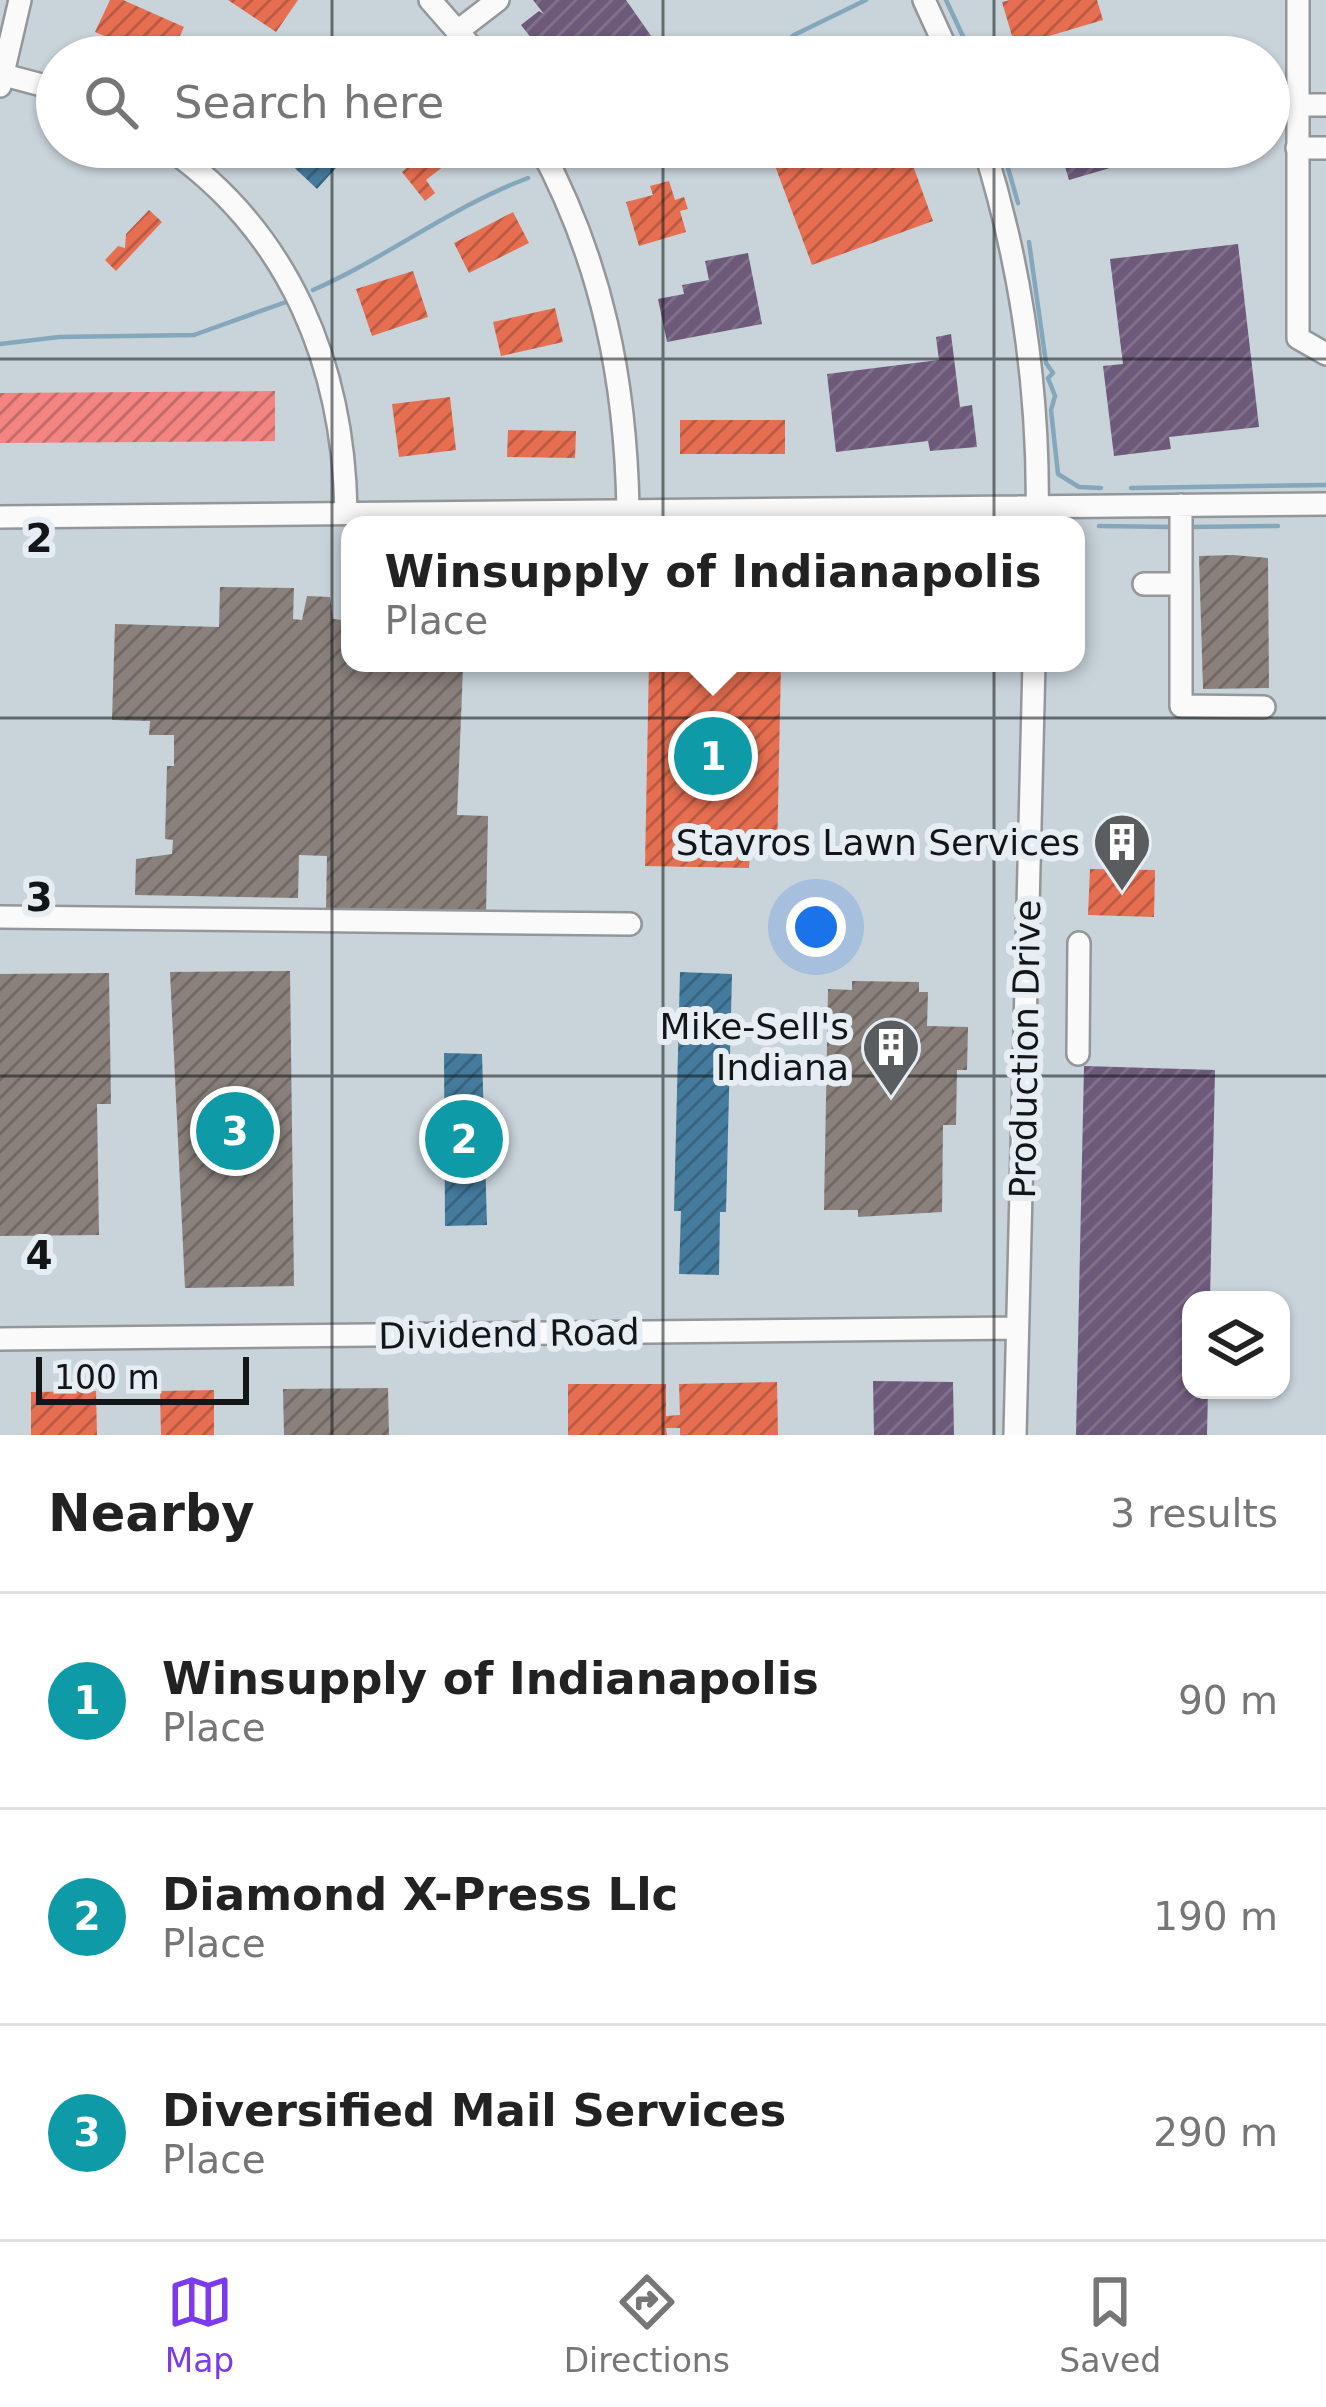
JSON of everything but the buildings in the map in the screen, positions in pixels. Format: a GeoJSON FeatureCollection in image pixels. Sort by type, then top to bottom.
{"type":"FeatureCollection","features":[{"type":"Feature","properties":{"kind":"street"},"geometry":{"type":"LineString","coordinates":[[20,0],[1,78],[36,85]]}},
{"type":"Feature","properties":{"kind":"street"},"geometry":{"type":"LineString","coordinates":[[430,0],[464,36]]}},
{"type":"Feature","properties":{"kind":"street"},"geometry":{"type":"LineString","coordinates":[[459,30],[498,0]]}},
{"type":"Feature","properties":{"kind":"street"},"geometry":{"type":"LineString","coordinates":[[924,0],[940,36]]}},
{"type":"Feature","properties":{"kind":"street"},"geometry":{"type":"LineString","coordinates":[[1298,0],[1298,338],[1326,354]]}},
{"type":"Feature","properties":{"kind":"street"},"geometry":{"type":"LineString","coordinates":[[1298,106],[1326,105]]}},
{"type":"Feature","properties":{"kind":"street"},"geometry":{"type":"LineString","coordinates":[[1298,148],[1326,148]]}},
{"type":"Feature","properties":{"kind":"street"},"geometry":{"type":"LineString","coordinates":[[191,168],[244,215],[279,262],[307,314],[337,403],[346,514]]}},
{"type":"Feature","properties":{"kind":"street"},"geometry":{"type":"LineString","coordinates":[[550,168],[586,248],[611,332],[623,404],[628,511]]}},
{"type":"Feature","properties":{"kind":"street"},"geometry":{"type":"LineString","coordinates":[[989,168],[1021,296],[1034,414],[1037,516]]}},
{"type":"Feature","properties":{"kind":"street"},"geometry":{"type":"LineString","coordinates":[[0,517],[628,511],[1037,516],[1181,505],[1326,504]]}},
{"type":"Feature","properties":{"kind":"street"},"geometry":{"type":"LineString","coordinates":[[1181,505],[1181,706],[1264,707]]}},
{"type":"Feature","properties":{"kind":"street"},"geometry":{"type":"LineString","coordinates":[[1144,584],[1181,584]]}},
{"type":"Feature","properties":{"kind":"street","name":"Production Drive"},"geometry":{"type":"LineString","coordinates":[[1015,1435],[1034,672]]}},
{"type":"Feature","properties":{"kind":"street"},"geometry":{"type":"LineString","coordinates":[[0,917],[631,924]]}},
{"type":"Feature","properties":{"kind":"street"},"geometry":{"type":"LineString","coordinates":[[1078,1054],[1079,943]]}},
{"type":"Feature","properties":{"kind":"street","name":"Dividend Road"},"geometry":{"type":"LineString","coordinates":[[0,1339],[1017,1328]]}},
{"type":"Feature","properties":{"kind":"shaded area"},"geometry":{"type":"Polygon","coordinates":[[[0,0],[1326,0],[1326,1435],[0,1435],[0,0]]]}},
{"type":"Feature","properties":{"kind":"waterway"},"geometry":{"type":"LineString","coordinates":[[793,36],[866,0]]}},
{"type":"Feature","properties":{"kind":"waterway"},"geometry":{"type":"LineString","coordinates":[[946,0],[963,36]]}},
{"type":"Feature","properties":{"kind":"waterway"},"geometry":{"type":"LineString","coordinates":[[1008,168],[1018,203]]}},
{"type":"Feature","properties":{"kind":"waterway"},"geometry":{"type":"LineString","coordinates":[[313,290],[472,203],[528,178]]}},
{"type":"Feature","properties":{"kind":"waterway"},"geometry":{"type":"LineString","coordinates":[[1029,242],[1046,363],[1053,373],[1048,378],[1055,396],[1051,410],[1058,474],[1079,487],[1101,488]]}},
{"type":"Feature","properties":{"kind":"waterway"},"geometry":{"type":"LineString","coordinates":[[0,344],[59,337],[194,335],[286,302]]}},
{"type":"Feature","properties":{"kind":"waterway"},"geometry":{"type":"LineString","coordinates":[[1131,488],[1326,485]]}},
{"type":"Feature","properties":{"kind":"waterway"},"geometry":{"type":"LineString","coordinates":[[1099,526],[1171,527]]}},
{"type":"Feature","properties":{"kind":"waterway"},"geometry":{"type":"LineString","coordinates":[[1190,527],[1278,526]]}},
{"type":"Feature","properties":{"kind":"place","name":"Winsupply of Indianapolis"},"geometry":{"type":"Point","coordinates":[713,756]}},
{"type":"Feature","properties":{"kind":"place","name":"Stavros Lawn Services"},"geometry":{"type":"Point","coordinates":[1122,893]}},
{"type":"Feature","properties":{"kind":"place","name":"Mike-Sell's Indiana"},"geometry":{"type":"Point","coordinates":[891,1098]}},
{"type":"Feature","properties":{"kind":"place","name":"Diversified Mail Services"},"geometry":{"type":"Point","coordinates":[235,1131]}},
{"type":"Feature","properties":{"kind":"place","name":"Diamond X-Press Llc"},"geometry":{"type":"Point","coordinates":[464,1139]}}]}
